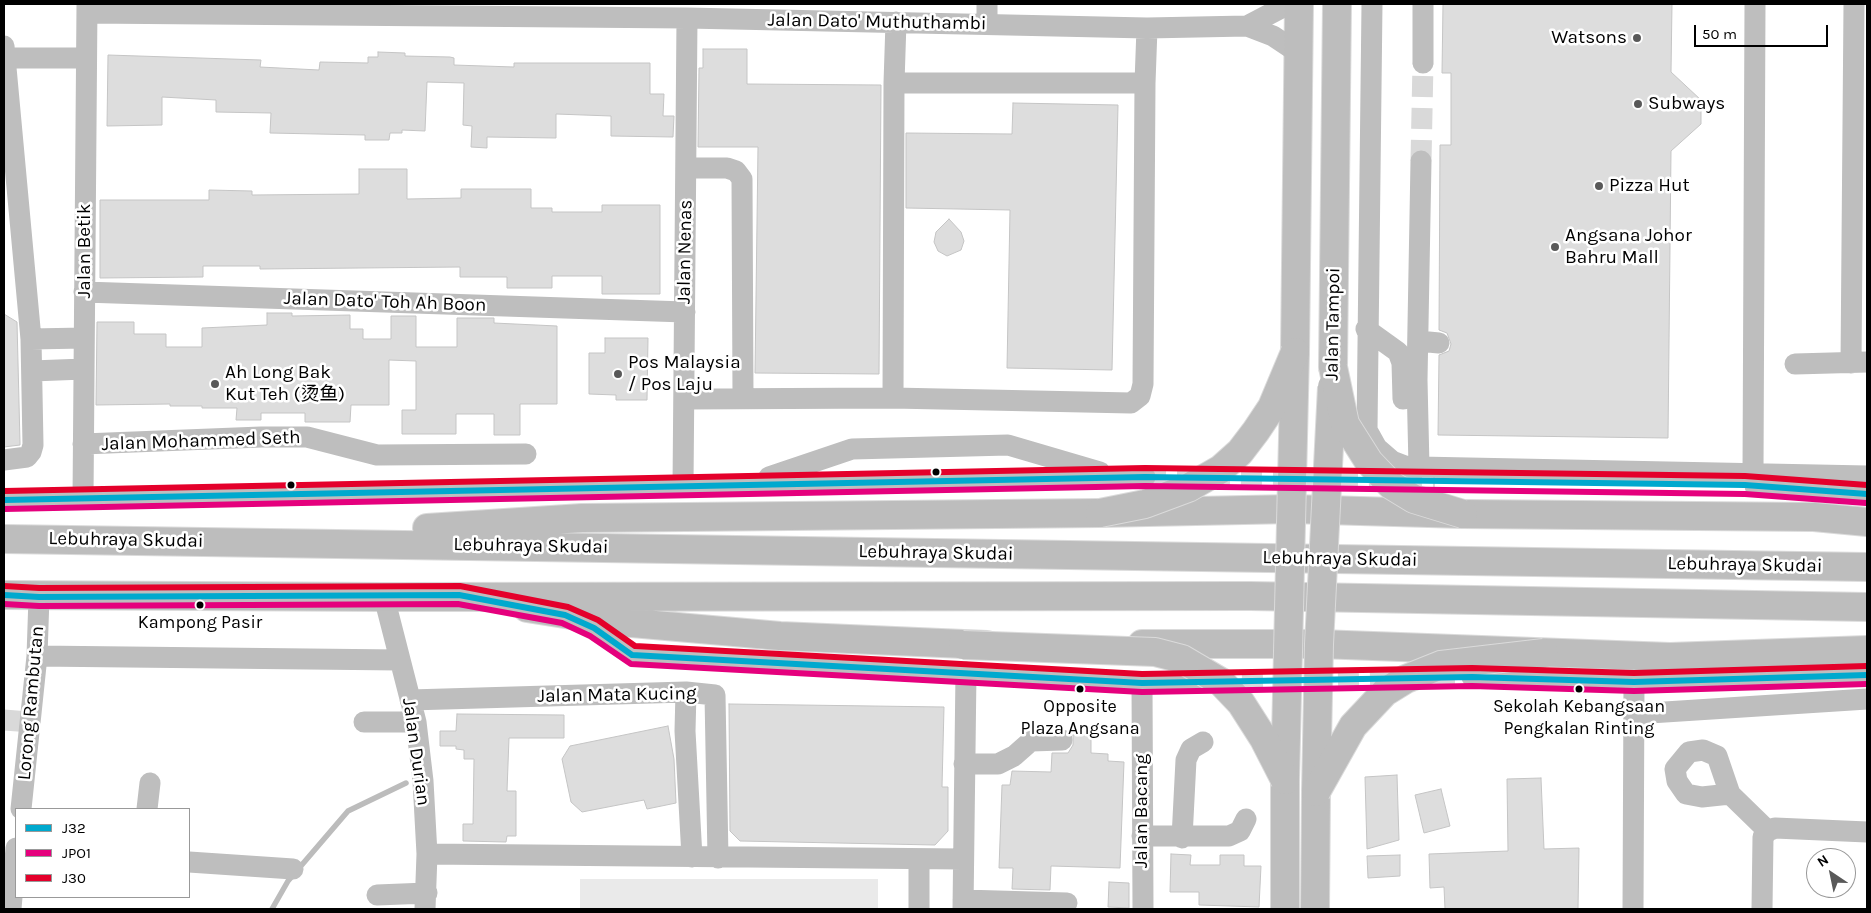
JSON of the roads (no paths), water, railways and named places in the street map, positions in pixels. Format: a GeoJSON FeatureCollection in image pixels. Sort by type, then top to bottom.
{"type":"FeatureCollection","features":[{"type":"Feature","properties":{"kind":"main road","name":"Jalan Tampoi"},"geometry":{"type":"LineString","coordinates":[[1285,909],[1287,644],[1292,509],[1299,4]]}},
{"type":"Feature","properties":{"kind":"main road","name":"Jalan Tampoi"},"geometry":{"type":"LineString","coordinates":[[1315,909],[1319,644],[1328,509],[1333,358],[1337,4]]}},
{"type":"Feature","properties":{"kind":"main road"},"geometry":{"type":"LineString","coordinates":[[1100,513],[1145,504],[1188,488],[1221,469],[1240,452],[1272,407],[1295,346]]}},
{"type":"Feature","properties":{"kind":"main road"},"geometry":{"type":"LineString","coordinates":[[1333,358],[1345,424],[1369,462],[1391,485],[1414,499],[1463,514]]}},
{"type":"Feature","properties":{"kind":"main road"},"geometry":{"type":"LineString","coordinates":[[314,542],[373,531],[582,518],[842,514],[1100,513],[1328,509],[1463,514],[1814,517],[1867,522]]}},
{"type":"Feature","properties":{"kind":"main road","name":"Lebuhraya Skudai"},"geometry":{"type":"LineString","coordinates":[[4,539],[314,542],[1867,567]]}},
{"type":"Feature","properties":{"kind":"main road","name":"Lebuhraya Skudai"},"geometry":{"type":"LineString","coordinates":[[4,595],[39,597],[384,597],[459,595],[1250,596],[1867,607]]}},
{"type":"Feature","properties":{"kind":"main road"},"geometry":{"type":"LineString","coordinates":[[459,595],[565,615],[780,636],[1155,652],[1182,659],[1222,682],[1241,703],[1264,739],[1285,789]]}},
{"type":"Feature","properties":{"kind":"main road"},"geometry":{"type":"LineString","coordinates":[[963,645],[1319,644],[1670,657],[1867,650]]}},
{"type":"Feature","properties":{"kind":"main road"},"geometry":{"type":"LineString","coordinates":[[1316,792],[1353,726],[1386,692],[1406,679],[1441,665],[1544,653]]}},
{"type":"Feature","properties":{"kind":"street","name":"Jalan Dato' Muthuthambi"},"geometry":{"type":"LineString","coordinates":[[1247,26],[1289,4]]}},
{"type":"Feature","properties":{"kind":"street"},"geometry":{"type":"LineString","coordinates":[[1372,4],[1366,329],[1367,430],[1377,448],[1392,461],[1420,471],[1745,485],[1867,494]]}},
{"type":"Feature","properties":{"kind":"street"},"geometry":{"type":"LineString","coordinates":[[1423,4],[1423,62]]}},
{"type":"Feature","properties":{"kind":"street"},"geometry":{"type":"LineString","coordinates":[[1753,472],[1756,4]]}},
{"type":"Feature","properties":{"kind":"street"},"geometry":{"type":"LineString","coordinates":[[1795,364],[1859,362],[1860,129],[1854,4]]}},
{"type":"Feature","properties":{"kind":"street","name":"Jalan Dato' Muthuthambi"},"geometry":{"type":"LineString","coordinates":[[87,8],[554,10],[687,18],[896,22],[987,14],[1147,28],[1247,26],[1273,36],[1297,52]]}},
{"type":"Feature","properties":{"kind":"street","name":"Jalan Betik"},"geometry":{"type":"LineString","coordinates":[[83,498],[87,8]]}},
{"type":"Feature","properties":{"kind":"street","name":"Jalan Nenas"},"geometry":{"type":"LineString","coordinates":[[683,486],[687,18]]}},
{"type":"Feature","properties":{"kind":"street"},"geometry":{"type":"LineString","coordinates":[[893,398],[894,83],[896,22]]}},
{"type":"Feature","properties":{"kind":"street"},"geometry":{"type":"LineString","coordinates":[[684,399],[743,397],[893,398],[1132,403],[1140,396],[1143,384],[1144,82],[1147,28]]}},
{"type":"Feature","properties":{"kind":"street"},"geometry":{"type":"LineString","coordinates":[[4,460],[20,459],[32,452],[31,339],[5,52],[86,58]]}},
{"type":"Feature","properties":{"kind":"street"},"geometry":{"type":"LineString","coordinates":[[894,83],[1144,82]]}},
{"type":"Feature","properties":{"kind":"street"},"geometry":{"type":"LineString","coordinates":[[1420,471],[1428,342],[1422,161]]}},
{"type":"Feature","properties":{"kind":"street"},"geometry":{"type":"LineString","coordinates":[[686,168],[727,168],[736,171],[742,179],[743,397]]}},
{"type":"Feature","properties":{"kind":"street","name":"Jalan Dato' Toh Ah Boon"},"geometry":{"type":"LineString","coordinates":[[84,292],[685,312]]}},
{"type":"Feature","properties":{"kind":"street"},"geometry":{"type":"LineString","coordinates":[[1366,329],[1398,352],[1402,363],[1420,471]]}},
{"type":"Feature","properties":{"kind":"street"},"geometry":{"type":"LineString","coordinates":[[31,339],[84,338]]}},
{"type":"Feature","properties":{"kind":"street"},"geometry":{"type":"LineString","coordinates":[[32,371],[84,369]]}},
{"type":"Feature","properties":{"kind":"street","name":"Jalan Mohammed Seth"},"geometry":{"type":"LineString","coordinates":[[83,444],[307,437],[377,455],[526,454]]}},
{"type":"Feature","properties":{"kind":"street"},"geometry":{"type":"LineString","coordinates":[[747,484],[852,449],[1008,444],[1120,478]]}},
{"type":"Feature","properties":{"kind":"street"},"geometry":{"type":"LineString","coordinates":[[1420,471],[1753,472],[1867,476]]}},
{"type":"Feature","properties":{"kind":"street"},"geometry":{"type":"LineString","coordinates":[[4,500],[1145,477]]}},
{"type":"Feature","properties":{"kind":"street","name":"Lorong Rambutan"},"geometry":{"type":"LineString","coordinates":[[21,808],[37,656],[39,597]]}},
{"type":"Feature","properties":{"kind":"street","name":"Jalan Durian"},"geometry":{"type":"LineString","coordinates":[[384,597],[416,722],[424,781],[427,854],[426,901]]}},
{"type":"Feature","properties":{"kind":"street"},"geometry":{"type":"LineString","coordinates":[[565,615],[594,628],[632,655],[1142,683],[1193,682]]}},
{"type":"Feature","properties":{"kind":"street"},"geometry":{"type":"LineString","coordinates":[[37,656],[399,660]]}},
{"type":"Feature","properties":{"kind":"street"},"geometry":{"type":"LineString","coordinates":[[966,672],[963,905],[1067,903]]}},
{"type":"Feature","properties":{"kind":"street"},"geometry":{"type":"LineString","coordinates":[[1472,677],[1634,682],[1867,675]]}},
{"type":"Feature","properties":{"kind":"street"},"geometry":{"type":"LineString","coordinates":[[1633,909],[1634,682]]}},
{"type":"Feature","properties":{"kind":"street","name":"Jalan Bacang"},"geometry":{"type":"LineString","coordinates":[[1142,683],[1143,909]]}},
{"type":"Feature","properties":{"kind":"street"},"geometry":{"type":"LineString","coordinates":[[686,692],[685,732],[692,857]]}},
{"type":"Feature","properties":{"kind":"street","name":"Jalan Mata Kucing"},"geometry":{"type":"LineString","coordinates":[[410,700],[686,692],[714,695],[718,858]]}},
{"type":"Feature","properties":{"kind":"street"},"geometry":{"type":"LineString","coordinates":[[1634,714],[1867,699]]}},
{"type":"Feature","properties":{"kind":"street"},"geometry":{"type":"LineString","coordinates":[[364,722],[416,722]]}},
{"type":"Feature","properties":{"kind":"street"},"geometry":{"type":"LineString","coordinates":[[964,764],[998,764],[1014,756],[1031,741],[1062,740]]}},
{"type":"Feature","properties":{"kind":"street"},"geometry":{"type":"LineString","coordinates":[[1182,838],[1186,760],[1191,749],[1203,742]]}},
{"type":"Feature","properties":{"kind":"street"},"geometry":{"type":"LineString","coordinates":[[147,808],[150,783]]}},
{"type":"Feature","properties":{"kind":"street"},"geometry":{"type":"LineString","coordinates":[[1730,794],[1768,831]]}},
{"type":"Feature","properties":{"kind":"street"},"geometry":{"type":"LineString","coordinates":[[1142,836],[1182,838],[1229,836],[1240,831],[1246,819]]}},
{"type":"Feature","properties":{"kind":"street"},"geometry":{"type":"LineString","coordinates":[[1762,909],[1763,837],[1768,831],[1775,828],[1867,832]]}},
{"type":"Feature","properties":{"kind":"street"},"geometry":{"type":"LineString","coordinates":[[427,854],[963,859]]}},
{"type":"Feature","properties":{"kind":"street"},"geometry":{"type":"LineString","coordinates":[[919,859],[919,909]]}},
{"type":"Feature","properties":{"kind":"street"},"geometry":{"type":"LineString","coordinates":[[10,909],[15,860]]}},
{"type":"Feature","properties":{"kind":"street"},"geometry":{"type":"LineString","coordinates":[[190,862],[293,869]]}},
{"type":"Feature","properties":{"kind":"street"},"geometry":{"type":"LineString","coordinates":[[377,895],[426,901]]}},
{"type":"Feature","properties":{"kind":"waterway"},"geometry":{"type":"LineString","coordinates":[[272,909],[288,881],[348,811],[406,783]]}},
{"type":"Feature","properties":{"kind":"tunnel"},"geometry":{"type":"LineString","coordinates":[[1421,161],[1423,63]]}},
{"type":"Feature","properties":{"kind":"tunnel"},"geometry":{"type":"LineString","coordinates":[[1145,477],[1435,479]]}},
{"type":"Feature","properties":{"kind":"tunnel"},"geometry":{"type":"LineString","coordinates":[[1210,682],[1472,677]]}},
{"type":"Feature","properties":{"kind":"tunnel"},"geometry":{"type":"LineString","coordinates":[[4,720],[30,722]]}},
{"type":"Feature","properties":{"kind":"place","name":"Watsons"},"geometry":{"type":"Point","coordinates":[1637,38]}},
{"type":"Feature","properties":{"kind":"place","name":"Subways"},"geometry":{"type":"Point","coordinates":[1638,104]}},
{"type":"Feature","properties":{"kind":"place","name":"Pizza Hut"},"geometry":{"type":"Point","coordinates":[1599,186]}},
{"type":"Feature","properties":{"kind":"place","name":"Angsana Johor Bahru Mall"},"geometry":{"type":"Point","coordinates":[1555,247]}},
{"type":"Feature","properties":{"kind":"place","name":"Pos Malaysia / Pos Laju"},"geometry":{"type":"Point","coordinates":[618,374]}},
{"type":"Feature","properties":{"kind":"place","name":"Ah Long Bak Kut Teh (烫鱼)"},"geometry":{"type":"Point","coordinates":[215,384]}},
{"type":"Feature","properties":{"kind":"place","name":"Kampong Pasir"},"geometry":{"type":"Point","coordinates":[200,605]}},
{"type":"Feature","properties":{"kind":"place","name":"Opposite Plaza Angsana"},"geometry":{"type":"Point","coordinates":[1080,689]}},
{"type":"Feature","properties":{"kind":"place","name":"Sekolah Kebangsaan Pengkalan Rinting"},"geometry":{"type":"Point","coordinates":[1579,689]}}]}
